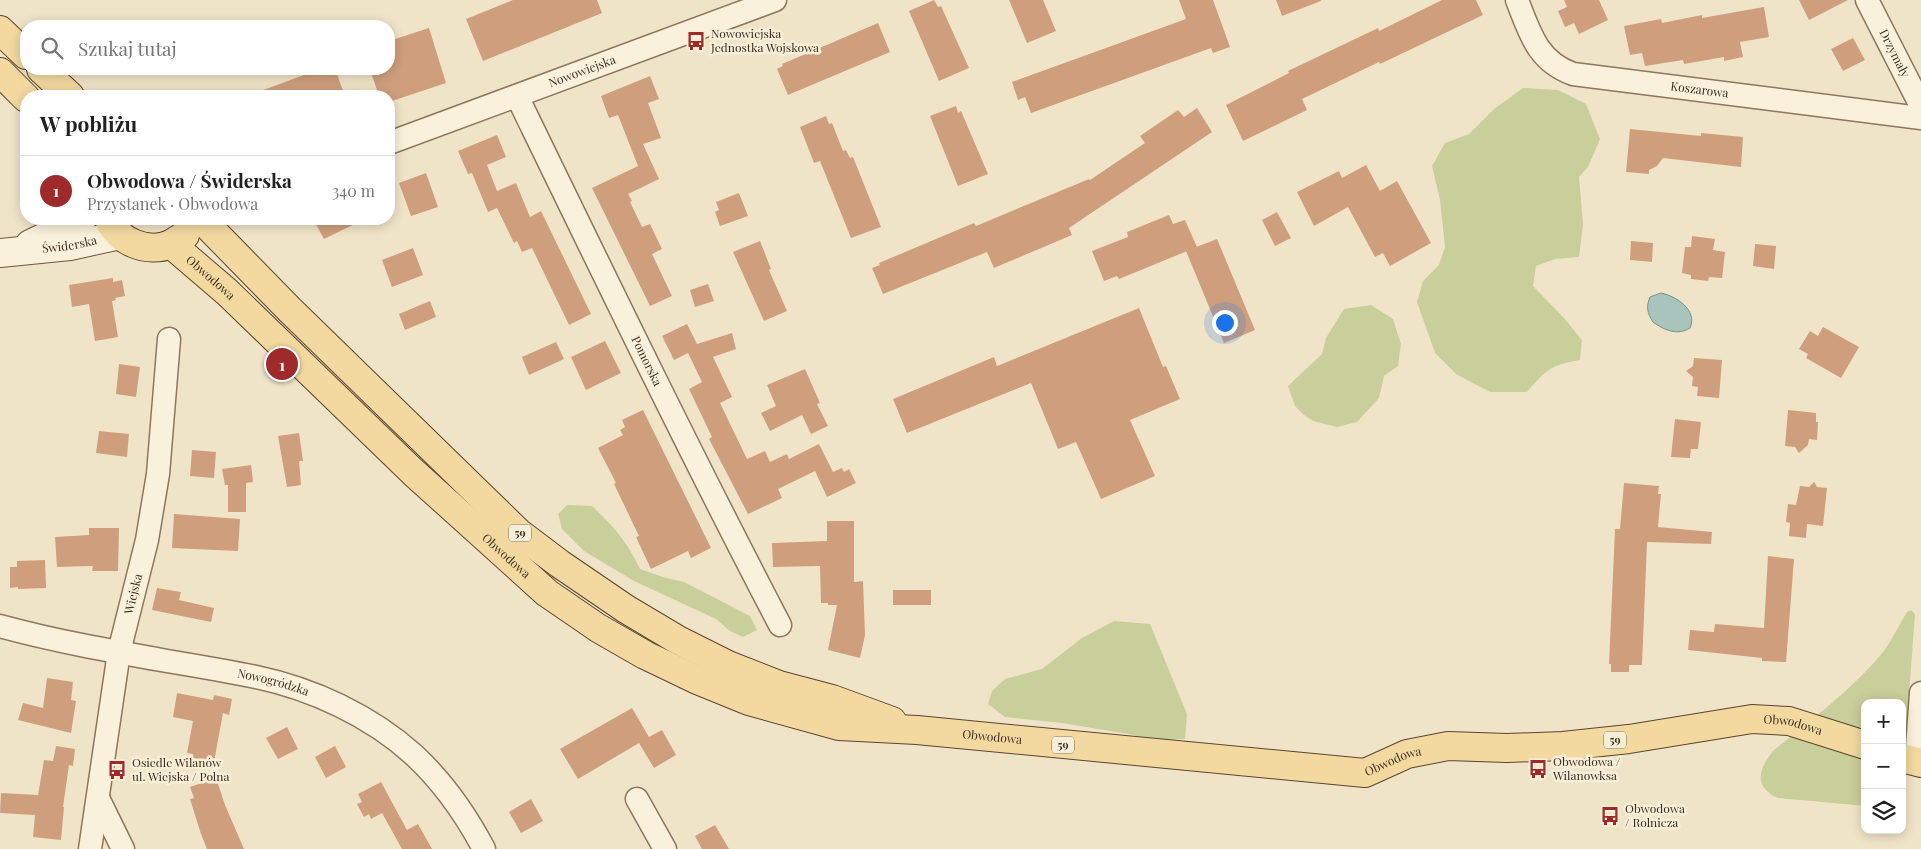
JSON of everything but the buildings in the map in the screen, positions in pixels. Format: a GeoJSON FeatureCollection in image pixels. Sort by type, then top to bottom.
{"type":"FeatureCollection","features":[{"type":"Feature","properties":{"kind":"main road"},"geometry":{"type":"LineString","coordinates":[[0,30],[20,49]]}},
{"type":"Feature","properties":{"kind":"main road"},"geometry":{"type":"LineString","coordinates":[[0,72],[20,92]]}},
{"type":"Feature","properties":{"kind":"main road"},"geometry":{"type":"LineString","coordinates":[[47,75],[64,90]]}},
{"type":"Feature","properties":{"kind":"main road"},"geometry":{"type":"LineString","coordinates":[[114,227],[131,243],[144,247],[158,247],[171,244],[187,233],[192,225]]}},
{"type":"Feature","properties":{"kind":"main road","name":"Obwodowa"},"geometry":{"type":"LineString","coordinates":[[207,225],[290,310],[483,498],[520,532],[560,564],[626,609],[678,640],[728,665],[779,685],[832,698],[917,730]]}},
{"type":"Feature","properties":{"kind":"main road","name":"Obwodowa"},"geometry":{"type":"LineString","coordinates":[[171,244],[256,319],[466,522],[547,593],[598,628],[645,655],[695,679],[758,703],[839,726],[917,730],[1365,773],[1407,754],[1448,746],[1507,748],[1563,746],[1752,719],[1789,721],[1862,744]]}},
{"type":"Feature","properties":{"kind":"street","name":"Nowowiejska"},"geometry":{"type":"LineString","coordinates":[[395,141],[775,0]]}},
{"type":"Feature","properties":{"kind":"street","name":"Koszarowa"},"geometry":{"type":"LineString","coordinates":[[1518,0],[1530,33],[1540,50],[1549,62],[1560,70],[1573,74],[1921,118]]}},
{"type":"Feature","properties":{"kind":"street","name":"Drzymały"},"geometry":{"type":"LineString","coordinates":[[1867,0],[1921,106]]}},
{"type":"Feature","properties":{"kind":"street","name":"Pomorska"},"geometry":{"type":"LineString","coordinates":[[517,96],[714,498],[780,625]]}},
{"type":"Feature","properties":{"kind":"street","name":"Świderska"},"geometry":{"type":"LineString","coordinates":[[9,252],[69,225]]}},
{"type":"Feature","properties":{"kind":"street","name":"Świderska"},"geometry":{"type":"LineString","coordinates":[[9,252],[70,246],[114,227]]}},
{"type":"Feature","properties":{"kind":"street","name":"Wiejska"},"geometry":{"type":"LineString","coordinates":[[90,849],[99,800],[119,652],[147,540],[158,474],[169,338]]}},
{"type":"Feature","properties":{"kind":"street","name":"Nowogródzka"},"geometry":{"type":"LineString","coordinates":[[0,626],[29,634],[119,652],[258,677],[312,694],[349,712],[392,737],[414,756],[432,774],[461,810],[484,849]]}},
{"type":"Feature","properties":{"kind":"street"},"geometry":{"type":"LineString","coordinates":[[1913,761],[1921,693]]}},
{"type":"Feature","properties":{"kind":"street"},"geometry":{"type":"LineString","coordinates":[[637,799],[665,849]]}},
{"type":"Feature","properties":{"kind":"street"},"geometry":{"type":"LineString","coordinates":[[99,800],[123,849]]}},
{"type":"Feature","properties":{"kind":"green space"},"geometry":{"type":"Polygon","coordinates":[[[1523,88],[1558,90],[1586,104],[1600,139],[1588,167],[1579,177],[1583,224],[1579,257],[1555,259],[1536,266],[1533,286],[1582,340],[1580,360],[1562,364],[1549,370],[1527,392],[1490,392],[1456,374],[1435,353],[1417,302],[1423,281],[1439,265],[1445,247],[1440,200],[1432,166],[1445,143],[1469,134],[1494,109],[1523,88]]]}},
{"type":"Feature","properties":{"kind":"green space"},"geometry":{"type":"Polygon","coordinates":[[[1371,305],[1393,319],[1401,344],[1398,366],[1384,376],[1379,398],[1357,422],[1337,427],[1313,421],[1295,406],[1288,386],[1322,354],[1326,338],[1344,309],[1371,305]]]}},
{"type":"Feature","properties":{"kind":"green space"},"geometry":{"type":"Polygon","coordinates":[[[567,505],[592,506],[619,535],[640,569],[684,582],[750,616],[757,630],[743,637],[730,631],[716,619],[634,581],[584,551],[562,529],[558,514],[567,505]]]}},
{"type":"Feature","properties":{"kind":"green space"},"geometry":{"type":"Polygon","coordinates":[[[1911,610],[1915,614],[1906,735],[1906,699],[1861,699],[1861,806],[1778,798],[1770,793],[1764,788],[1761,776],[1765,763],[1774,750],[1845,692],[1871,666],[1883,652],[1907,612],[1911,610]]]}},
{"type":"Feature","properties":{"kind":"green space"},"geometry":{"type":"Polygon","coordinates":[[[1114,621],[1150,624],[1187,714],[1185,739],[1153,740],[1062,723],[1005,717],[988,704],[992,691],[1005,679],[1042,669],[1082,638],[1114,621]]]}},
{"type":"Feature","properties":{"kind":"water"},"geometry":{"type":"Polygon","coordinates":[[[1661,293],[1673,297],[1684,305],[1691,315],[1690,328],[1675,332],[1653,322],[1649,316],[1649,300],[1650,297],[1661,293]]]}},
{"type":"Feature","properties":{"kind":"place","name":"Nowowiejska Jednostka Wojskowa"},"geometry":{"type":"Point","coordinates":[696,41]}},
{"type":"Feature","properties":{"kind":"place","name":"Obwodowa / Świderska"},"geometry":{"type":"Point","coordinates":[282,364]}},
{"type":"Feature","properties":{"kind":"place","name":"Obwodowa / Wilanowksa"},"geometry":{"type":"Point","coordinates":[1538,769]}},
{"type":"Feature","properties":{"kind":"place","name":"Osiedle Wilanów ul. Wiejska / Polna"},"geometry":{"type":"Point","coordinates":[117,770]}},
{"type":"Feature","properties":{"kind":"place","name":"Obwodowa / Rolnicza"},"geometry":{"type":"Point","coordinates":[1610,816]}}]}
